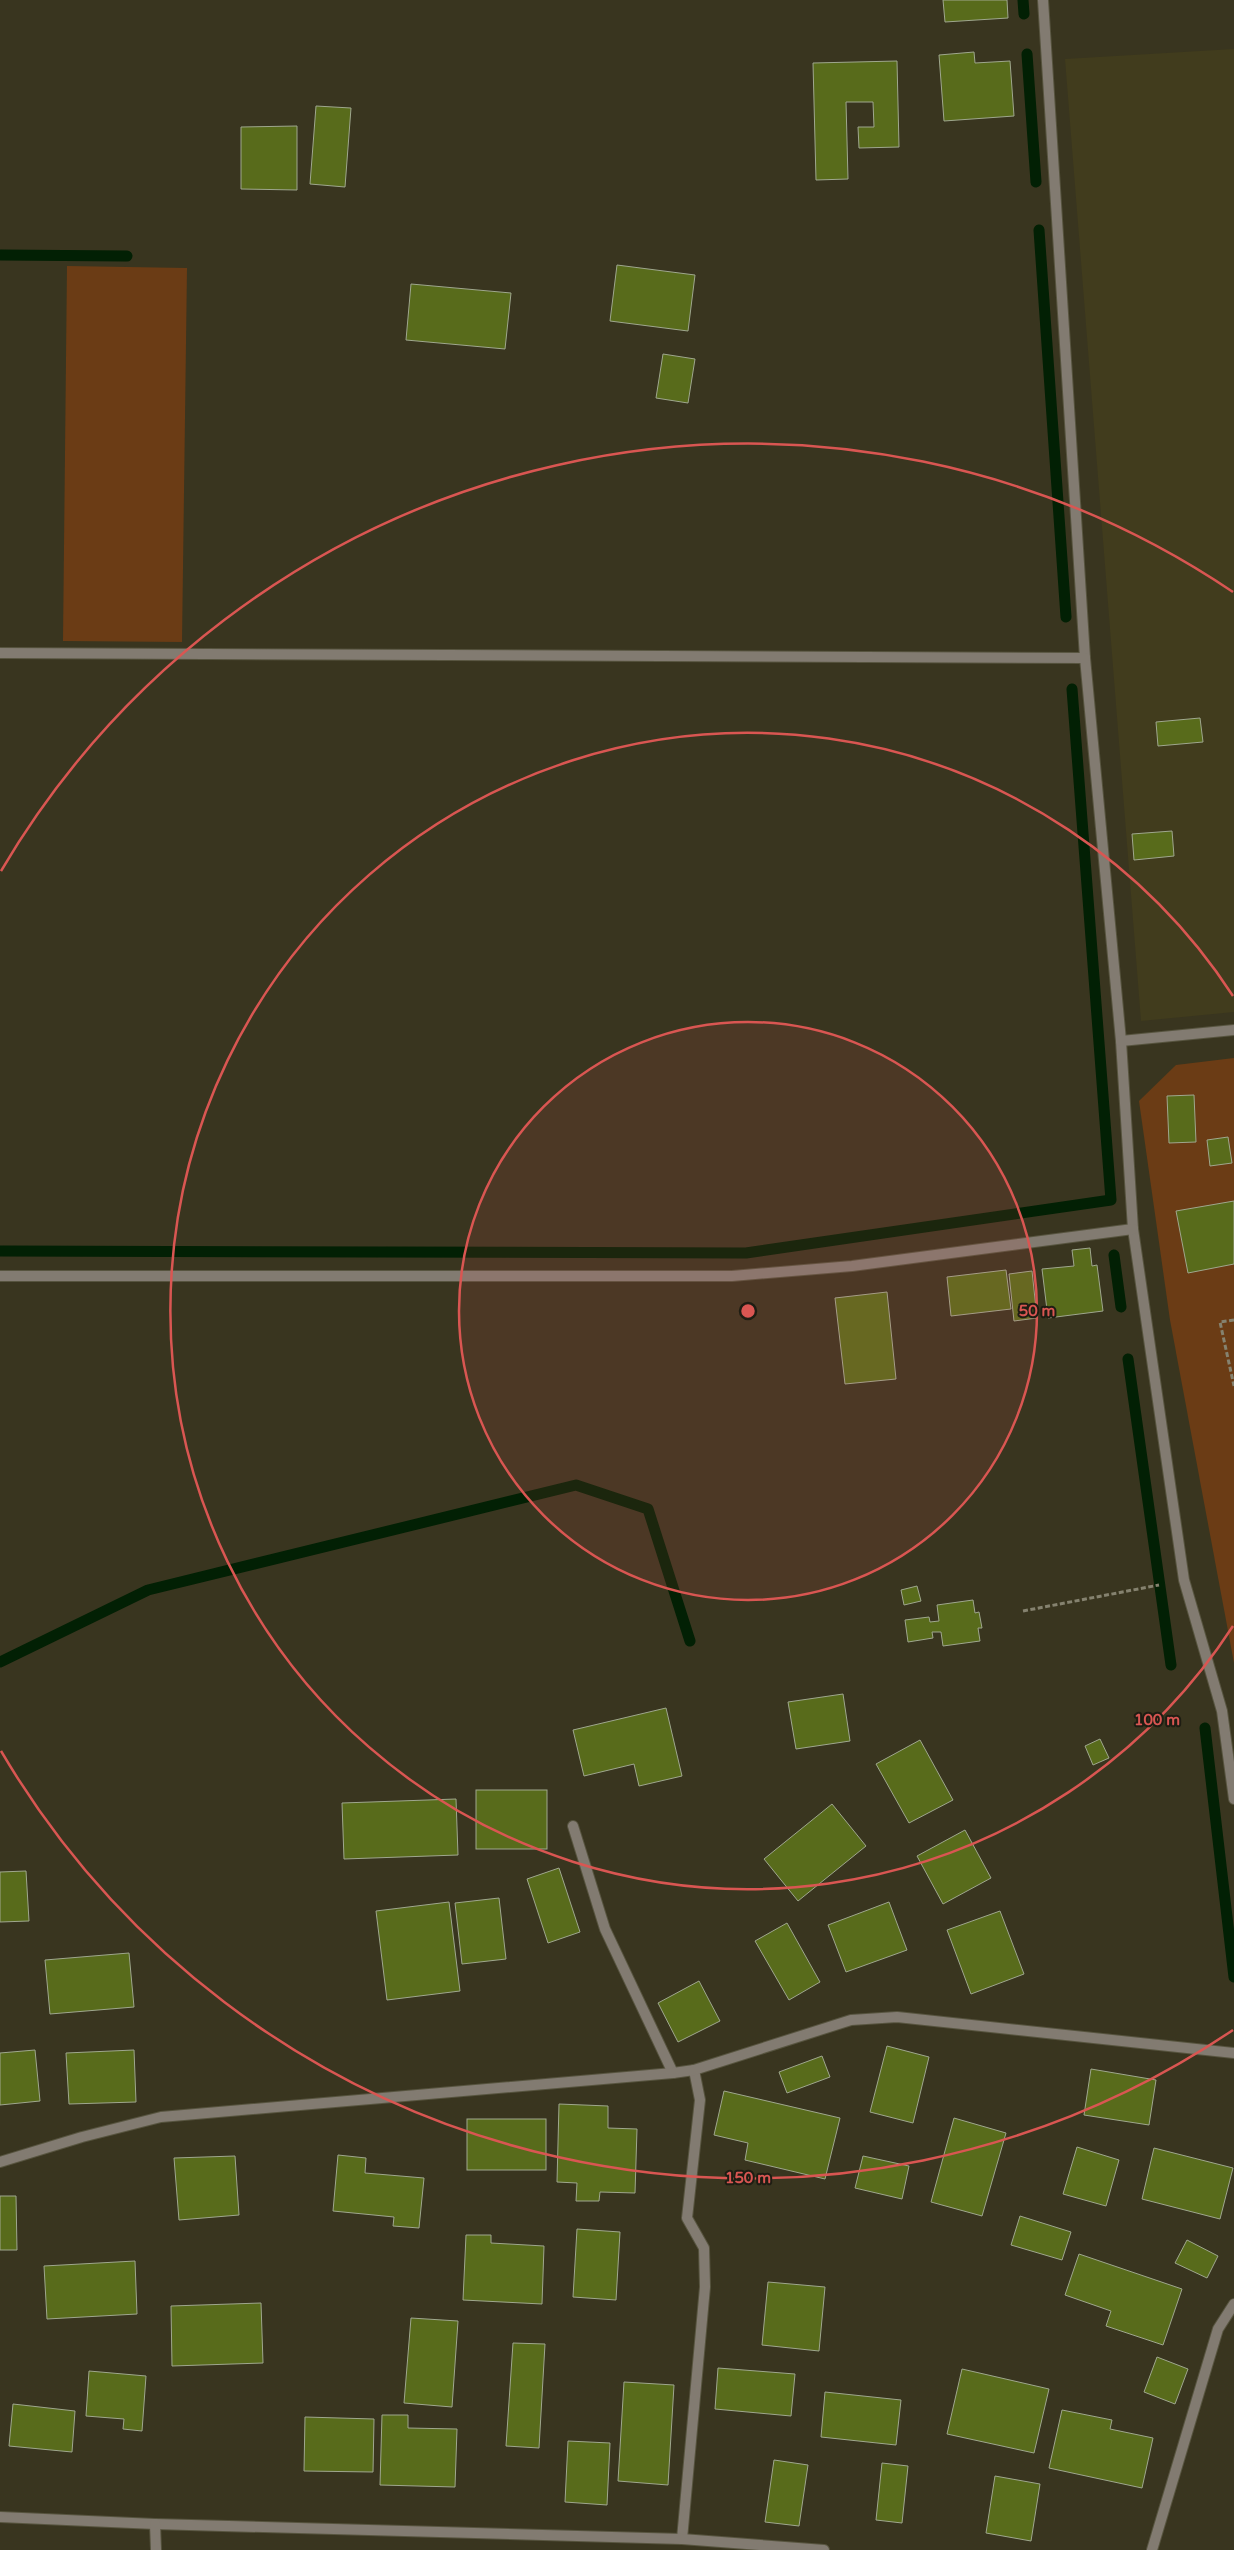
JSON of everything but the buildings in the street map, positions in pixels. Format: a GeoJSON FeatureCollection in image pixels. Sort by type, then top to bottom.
{"type":"FeatureCollection","features":[{"type":"Feature","properties":{"kind":"street"},"geometry":{"type":"LineString","coordinates":[[1043,0],[1085,658],[1121,1041],[1133,1229],[1184,1580],[1222,1711],[1234,1799]]}},
{"type":"Feature","properties":{"kind":"street"},"geometry":{"type":"LineString","coordinates":[[0,653],[1085,658]]}},
{"type":"Feature","properties":{"kind":"street"},"geometry":{"type":"LineString","coordinates":[[1121,1041],[1234,1030]]}},
{"type":"Feature","properties":{"kind":"street"},"geometry":{"type":"LineString","coordinates":[[0,1276],[732,1276],[852,1266],[1133,1229]]}},
{"type":"Feature","properties":{"kind":"street"},"geometry":{"type":"LineString","coordinates":[[574,1826],[606,1929],[673,2074]]}},
{"type":"Feature","properties":{"kind":"street"},"geometry":{"type":"LineString","coordinates":[[0,2162],[82,2137],[161,2117],[673,2074],[694,2070],[851,2020],[897,2017],[1234,2053]]}},
{"type":"Feature","properties":{"kind":"street"},"geometry":{"type":"LineString","coordinates":[[682,2539],[705,2288],[704,2248],[687,2218],[700,2100],[694,2070]]}},
{"type":"Feature","properties":{"kind":"street"},"geometry":{"type":"LineString","coordinates":[[1152,2550],[1218,2329],[1234,2304]]}},
{"type":"Feature","properties":{"kind":"street"},"geometry":{"type":"LineString","coordinates":[[0,2517],[155,2524],[682,2539],[824,2550]]}},
{"type":"Feature","properties":{"kind":"street"},"geometry":{"type":"LineString","coordinates":[[155,2524],[156,2550]]}},
{"type":"Feature","properties":{"kind":"path"},"geometry":{"type":"LineString","coordinates":[[1234,1320],[1220,1322],[1234,1386]]}},
{"type":"Feature","properties":{"kind":"path"},"geometry":{"type":"LineString","coordinates":[[1023,1611],[1146,1587]]}},
{"type":"Feature","properties":{"kind":"shaded area"},"geometry":{"type":"Polygon","coordinates":[[[1234,49],[1234,1012],[1141,1021],[1065,59],[1234,49]]]}},
{"type":"Feature","properties":{"kind":"shaded area"},"geometry":{"type":"Polygon","coordinates":[[[67,266],[187,268],[182,642],[63,641],[67,266]]]}},
{"type":"Feature","properties":{"kind":"shaded area"},"geometry":{"type":"Polygon","coordinates":[[[1234,1058],[1234,1663],[1170,1320],[1139,1101],[1176,1065],[1234,1058]]]}},
{"type":"Feature","properties":{"kind":"waterway"},"geometry":{"type":"LineString","coordinates":[[1023,0],[1024,14]]}},
{"type":"Feature","properties":{"kind":"waterway"},"geometry":{"type":"LineString","coordinates":[[1027,54],[1036,182]]}},
{"type":"Feature","properties":{"kind":"waterway"},"geometry":{"type":"LineString","coordinates":[[1039,230],[1066,617]]}},
{"type":"Feature","properties":{"kind":"waterway"},"geometry":{"type":"LineString","coordinates":[[0,255],[127,256]]}},
{"type":"Feature","properties":{"kind":"waterway"},"geometry":{"type":"LineString","coordinates":[[0,1251],[746,1253],[1111,1200],[1072,689]]}},
{"type":"Feature","properties":{"kind":"waterway"},"geometry":{"type":"LineString","coordinates":[[1114,1255],[1121,1307]]}},
{"type":"Feature","properties":{"kind":"waterway"},"geometry":{"type":"LineString","coordinates":[[1128,1359],[1171,1665]]}},
{"type":"Feature","properties":{"kind":"waterway"},"geometry":{"type":"LineString","coordinates":[[0,1662],[148,1590],[576,1485],[648,1509],[690,1641]]}},
{"type":"Feature","properties":{"kind":"waterway"},"geometry":{"type":"LineString","coordinates":[[1205,1728],[1234,1977]]}}]}
